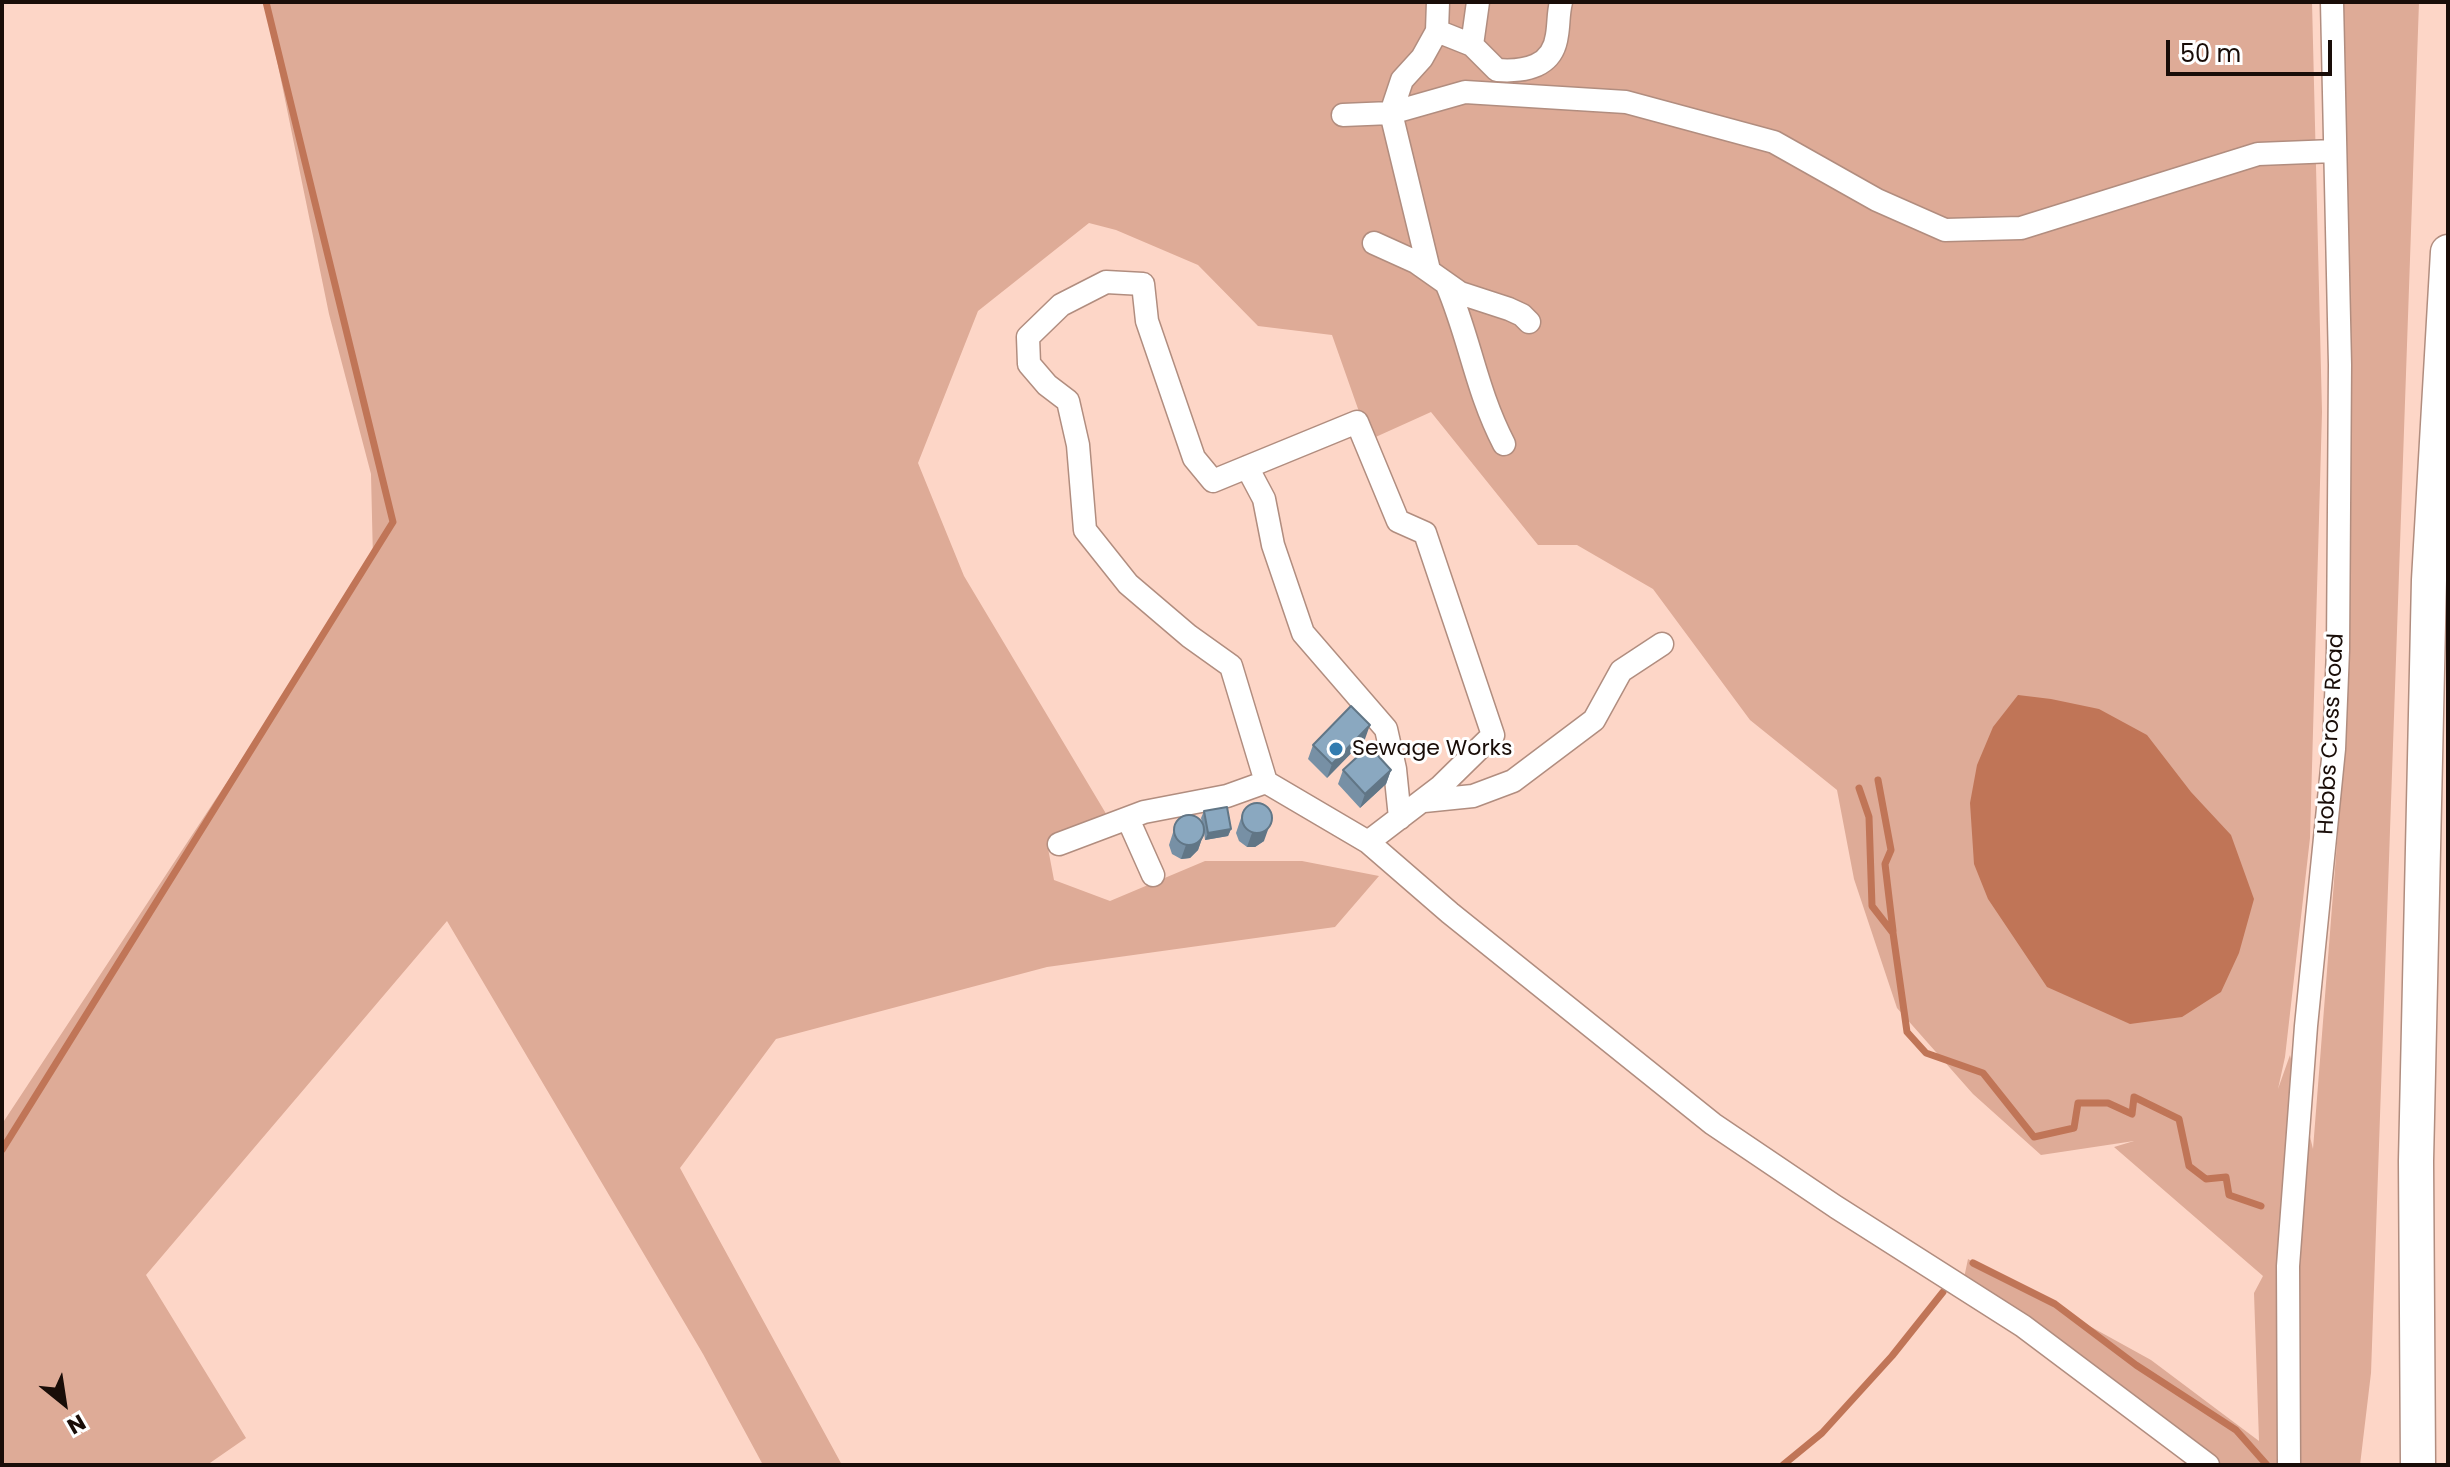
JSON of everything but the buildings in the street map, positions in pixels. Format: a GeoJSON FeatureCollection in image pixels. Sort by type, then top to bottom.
{"type":"FeatureCollection","features":[{"type":"Feature","properties":{"kind":"highway"},"geometry":{"type":"LineString","coordinates":[[2418,1465],[2416,1161],[2429,580],[2448,252]]}},
{"type":"Feature","properties":{"kind":"street"},"geometry":{"type":"LineString","coordinates":[[1429,270],[1391,113],[1402,80],[1422,58],[1437,31],[1438,2]]}},
{"type":"Feature","properties":{"kind":"street"},"geometry":{"type":"LineString","coordinates":[[1472,45],[1478,2]]}},
{"type":"Feature","properties":{"kind":"street"},"geometry":{"type":"LineString","coordinates":[[1437,31],[1472,45],[1497,70],[1517,72],[1538,66],[1552,53],[1561,2]]}},
{"type":"Feature","properties":{"kind":"street","name":"Hobbs Cross Road"},"geometry":{"type":"LineString","coordinates":[[2289,1465],[2288,1266],[2306,1026],[2334,749],[2338,650],[2340,365],[2332,2]]}},
{"type":"Feature","properties":{"kind":"street"},"geometry":{"type":"LineString","coordinates":[[1343,115],[1391,113],[1465,92],[1626,102],[1774,142],[1877,200],[1945,230],[2021,228],[2258,154],[2334,151]]}},
{"type":"Feature","properties":{"kind":"street"},"geometry":{"type":"LineString","coordinates":[[1374,243],[1429,270],[1460,293],[1522,315],[1529,322]]}},
{"type":"Feature","properties":{"kind":"street"},"geometry":{"type":"LineString","coordinates":[[1368,842],[1440,787],[1493,735],[1425,533],[1398,521],[1357,422],[1213,481],[1194,458],[1147,321],[1143,284],[1106,282],[1061,305],[1028,337],[1029,364],[1047,385],[1068,401],[1078,445],[1085,530],[1128,584],[1189,636],[1231,666],[1266,782],[1368,842],[1450,913],[1713,1124],[2023,1326],[2208,1465]]}},
{"type":"Feature","properties":{"kind":"street"},"geometry":{"type":"LineString","coordinates":[[1447,285],[1458,311],[1485,404],[1504,444]]}},
{"type":"Feature","properties":{"kind":"street"},"geometry":{"type":"LineString","coordinates":[[1247,467],[1264,499],[1273,545],[1303,633],[1386,729],[1395,769],[1400,818]]}},
{"type":"Feature","properties":{"kind":"street"},"geometry":{"type":"LineString","coordinates":[[1421,802],[1473,796],[1513,781],[1594,720],[1621,671],[1662,644]]}},
{"type":"Feature","properties":{"kind":"street"},"geometry":{"type":"LineString","coordinates":[[1059,844],[1144,812],[1227,796],[1266,782]]}},
{"type":"Feature","properties":{"kind":"street"},"geometry":{"type":"LineString","coordinates":[[1128,819],[1153,875]]}},
{"type":"Feature","properties":{"kind":"shaded area"},"geometry":{"type":"Polygon","coordinates":[[[265,2],[2312,2],[2322,412],[2310,838],[2285,1057],[2278,1089],[2290,1055],[2313,1149],[2344,754],[2339,2],[2419,2],[2371,1373],[2360,1465],[2217,1465],[1964,1278],[1968,1259],[2151,1360],[2259,1441],[2254,1293],[2263,1276],[2114,1147],[2134,1141],[2041,1155],[1973,1094],[1897,1008],[1854,879],[1837,790],[1750,720],[1653,589],[1577,545],[1538,545],[1431,412],[1369,440],[1332,335],[1258,326],[1198,265],[1116,230],[1089,223],[978,311],[918,463],[964,576],[1108,817],[1047,843],[1054,880],[1110,901],[1205,861],[1302,861],[1379,876],[1335,927],[1047,967],[776,1039],[680,1168],[842,1465],[763,1465],[703,1354],[447,921],[146,1275],[246,1438],[207,1465],[2,1465],[2,1124],[373,560],[371,474],[329,314],[265,2]]]}},
{"type":"Feature","properties":{"kind":"shaded area"},"geometry":{"type":"Polygon","coordinates":[[[2018,695],[2099,709],[2147,735],[2191,792],[2231,835],[2254,899],[2239,953],[2221,992],[2182,1017],[2130,1024],[2047,987],[1988,899],[1974,864],[1970,803],[1977,765],[1993,727],[2018,695]]]}},
{"type":"Feature","properties":{"kind":"waterway"},"geometry":{"type":"LineString","coordinates":[[2,1150],[393,522],[266,2]]}},
{"type":"Feature","properties":{"kind":"waterway"},"geometry":{"type":"LineString","coordinates":[[1878,780],[1891,850],[1885,864],[1893,931]]}},
{"type":"Feature","properties":{"kind":"waterway"},"geometry":{"type":"LineString","coordinates":[[1859,788],[1869,817],[1872,906],[1893,933],[1907,1032],[1926,1053],[1983,1073],[2034,1137],[2074,1128],[2078,1103],[2108,1103],[2132,1114],[2134,1097],[2179,1119],[2189,1166],[2206,1179],[2226,1177],[2229,1195],[2261,1206]]}},
{"type":"Feature","properties":{"kind":"waterway"},"geometry":{"type":"LineString","coordinates":[[1973,1263],[2055,1304],[2136,1365],[2236,1430],[2267,1465]]}},
{"type":"Feature","properties":{"kind":"waterway"},"geometry":{"type":"LineString","coordinates":[[1783,1465],[1822,1433],[1892,1356],[1943,1292]]}},
{"type":"Feature","properties":{"kind":"place","name":"Sewage Works"},"geometry":{"type":"Point","coordinates":[1336,749]}}]}
